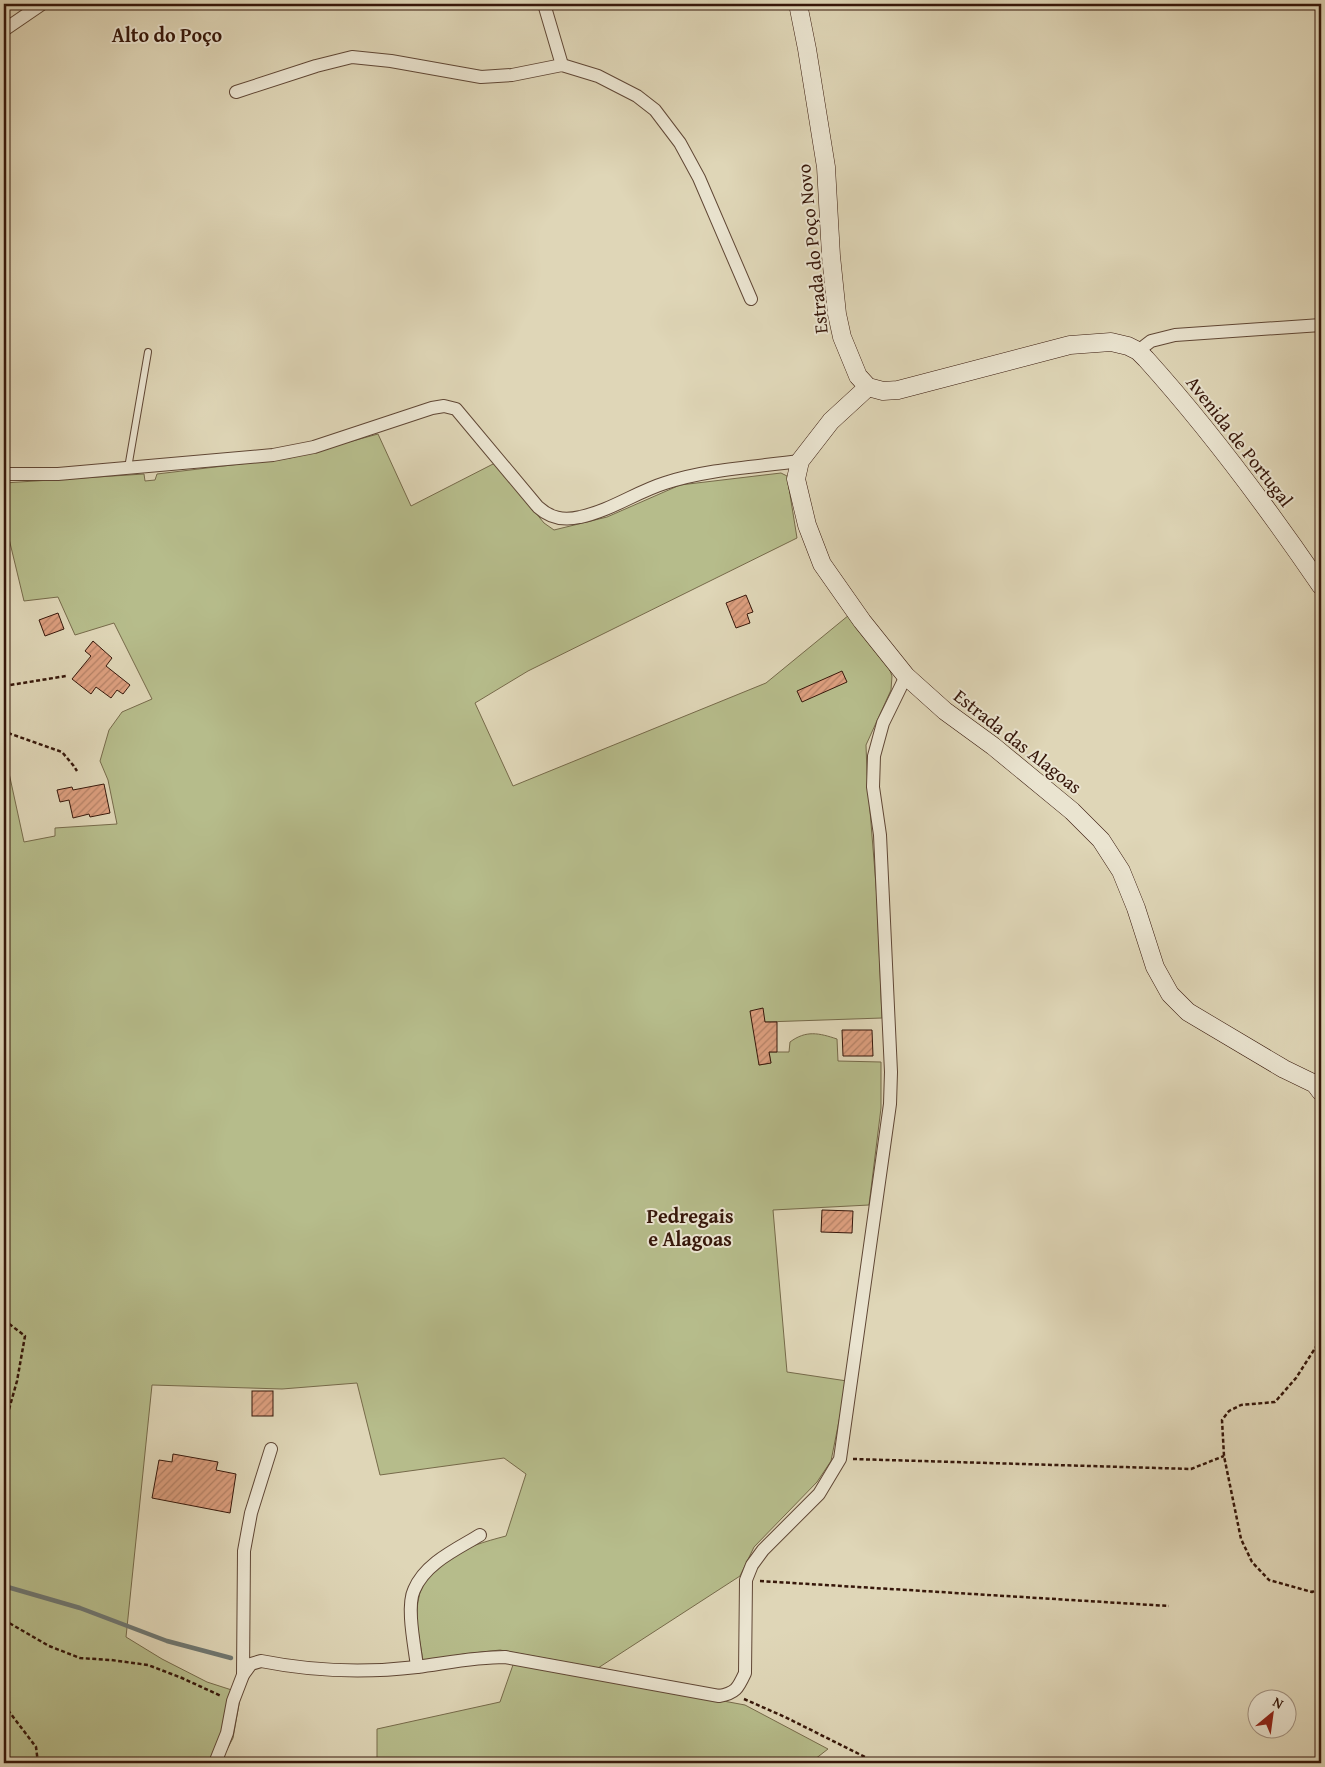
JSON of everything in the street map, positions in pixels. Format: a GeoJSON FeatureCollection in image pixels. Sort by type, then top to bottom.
{"type":"FeatureCollection","features":[{"type":"Feature","properties":{"kind":"street"},"geometry":{"type":"LineString","coordinates":[[4,30],[42,4]]}},
{"type":"Feature","properties":{"kind":"street"},"geometry":{"type":"LineString","coordinates":[[544,4],[562,65]]}},
{"type":"Feature","properties":{"kind":"street","name":"Estrada do Poço Novo"},"geometry":{"type":"LineString","coordinates":[[798,4],[826,167],[831,256],[837,314],[851,361],[858,376],[868,386]]}},
{"type":"Feature","properties":{"kind":"street"},"geometry":{"type":"LineString","coordinates":[[236,92],[316,66],[352,57],[391,61],[482,77],[512,75],[562,65],[598,76],[637,96],[655,110],[680,143],[699,178],[751,299]]}},
{"type":"Feature","properties":{"kind":"street"},"geometry":{"type":"LineString","coordinates":[[4,474],[58,474],[273,455],[314,447],[432,408],[444,406],[456,409],[538,507],[556,519],[579,518],[663,483],[700,474],[800,460],[831,421],[868,386],[883,391],[898,390],[1070,345],[1111,342],[1128,346],[1138,351],[1151,341],[1175,334],[1321,325]]}},
{"type":"Feature","properties":{"kind":"street","name":"Avenida de Portugal"},"geometry":{"type":"LineString","coordinates":[[1138,351],[1207,430],[1321,586]]}},
{"type":"Feature","properties":{"kind":"street","name":"Estrada das Alagoas"},"geometry":{"type":"LineString","coordinates":[[800,460],[796,479],[807,525],[822,564],[862,621],[906,676],[945,711],[993,746],[1072,811],[1101,840],[1121,871],[1136,908],[1155,967],[1170,994],[1188,1012],[1284,1069],[1315,1084],[1321,1092]]}},
{"type":"Feature","properties":{"kind":"street"},"geometry":{"type":"LineString","coordinates":[[215,1763],[227,1733],[233,1700],[243,1675],[251,1664],[261,1661],[334,1669],[376,1670],[417,1667],[481,1657],[505,1657],[719,1696],[731,1694],[739,1687],[745,1673],[746,1580],[752,1565],[763,1550],[819,1494],[840,1459],[890,1104],[891,1072],[880,835],[873,787],[874,756],[882,722],[906,676]]}},
{"type":"Feature","properties":{"kind":"street"},"geometry":{"type":"LineString","coordinates":[[243,1675],[244,1551],[251,1512],[271,1448]]}},
{"type":"Feature","properties":{"kind":"street"},"geometry":{"type":"LineString","coordinates":[[417,1667],[411,1612],[413,1591],[426,1571],[448,1554],[480,1535]]}},
{"type":"Feature","properties":{"kind":"lane"},"geometry":{"type":"LineString","coordinates":[[128,468],[148,352]]}},
{"type":"Feature","properties":{"kind":"path"},"geometry":{"type":"LineString","coordinates":[[4,686],[66,676]]}},
{"type":"Feature","properties":{"kind":"path"},"geometry":{"type":"LineString","coordinates":[[4,728],[8,733],[62,752],[77,772]]}},
{"type":"Feature","properties":{"kind":"path"},"geometry":{"type":"LineString","coordinates":[[4,1320],[26,1336],[17,1380],[4,1427]]}},
{"type":"Feature","properties":{"kind":"path"},"geometry":{"type":"LineString","coordinates":[[1321,1339],[1296,1378],[1275,1402],[1240,1404],[1229,1411],[1222,1420],[1224,1456],[1241,1539],[1252,1562],[1269,1580],[1312,1592],[1321,1588]]}},
{"type":"Feature","properties":{"kind":"path"},"geometry":{"type":"LineString","coordinates":[[840,1459],[1191,1469],[1224,1456]]}},
{"type":"Feature","properties":{"kind":"path"},"geometry":{"type":"LineString","coordinates":[[746,1580],[1169,1606]]}},
{"type":"Feature","properties":{"kind":"path"},"geometry":{"type":"LineString","coordinates":[[4,1620],[48,1646],[80,1658],[148,1665],[233,1700]]}},
{"type":"Feature","properties":{"kind":"path"},"geometry":{"type":"LineString","coordinates":[[731,1694],[785,1717],[877,1763]]}},
{"type":"Feature","properties":{"kind":"path"},"geometry":{"type":"LineString","coordinates":[[4,1705],[36,1747],[38,1763]]}},
{"type":"Feature","properties":{"kind":"green space"},"geometry":{"type":"Polygon","coordinates":[[[378,434],[411,506],[495,463],[544,523],[554,530],[607,517],[680,485],[781,473],[787,476],[797,538],[528,671],[475,703],[513,786],[766,683],[849,615],[888,665],[892,676],[891,690],[866,745],[877,898],[882,1018],[765,1022],[759,1065],[771,1063],[769,1052],[789,1052],[790,1042],[807,1034],[824,1035],[837,1039],[838,1061],[881,1062],[881,1108],[869,1205],[773,1210],[787,1372],[847,1381],[831,1461],[817,1482],[754,1547],[740,1576],[598,1668],[500,1650],[423,1661],[417,1611],[420,1594],[426,1580],[435,1568],[460,1551],[506,1536],[526,1474],[504,1458],[380,1475],[357,1383],[282,1389],[152,1385],[126,1637],[162,1659],[207,1682],[241,1693],[233,1738],[220,1763],[4,1763],[4,750],[24,842],[55,836],[55,828],[117,824],[108,780],[100,761],[109,730],[122,712],[152,699],[114,623],[75,635],[58,597],[24,601],[4,518],[4,483],[144,474],[145,481],[155,480],[157,474],[290,458],[378,434]]]}},
{"type":"Feature","properties":{"kind":"green space"},"geometry":{"type":"Polygon","coordinates":[[[514,1662],[745,1705],[828,1749],[810,1763],[377,1763],[377,1729],[500,1702],[514,1662]]]}},
{"type":"Feature","properties":{"kind":"building"},"geometry":{"type":"Polygon","coordinates":[[[746,595],[753,612],[747,614],[750,623],[736,628],[726,603],[746,595]]]}},
{"type":"Feature","properties":{"kind":"building"},"geometry":{"type":"Polygon","coordinates":[[[58,613],[64,629],[45,636],[39,620],[58,613]]]}},
{"type":"Feature","properties":{"kind":"building"},"geometry":{"type":"Polygon","coordinates":[[[93,641],[112,658],[106,666],[130,685],[123,694],[117,690],[111,698],[96,687],[91,694],[72,679],[91,656],[85,651],[93,641]]]}},
{"type":"Feature","properties":{"kind":"building"},"geometry":{"type":"Polygon","coordinates":[[[842,671],[847,682],[802,702],[797,691],[842,671]]]}},
{"type":"Feature","properties":{"kind":"building"},"geometry":{"type":"Polygon","coordinates":[[[104,784],[110,813],[90,817],[89,814],[73,818],[69,800],[60,802],[57,790],[72,787],[73,790],[104,784]]]}},
{"type":"Feature","properties":{"kind":"building"},"geometry":{"type":"Polygon","coordinates":[[[763,1008],[765,1022],[777,1022],[777,1052],[769,1052],[771,1063],[759,1065],[750,1011],[763,1008]]]}},
{"type":"Feature","properties":{"kind":"building"},"geometry":{"type":"Polygon","coordinates":[[[842,1030],[872,1030],[873,1056],[843,1056],[842,1030]]]}},
{"type":"Feature","properties":{"kind":"building"},"geometry":{"type":"Polygon","coordinates":[[[822,1210],[853,1211],[852,1233],[821,1232],[822,1210]]]}},
{"type":"Feature","properties":{"kind":"building"},"geometry":{"type":"Polygon","coordinates":[[[252,1391],[273,1391],[273,1416],[252,1416],[252,1391]]]}},
{"type":"Feature","properties":{"kind":"building"},"geometry":{"type":"Polygon","coordinates":[[[173,1454],[218,1462],[216,1470],[236,1474],[230,1513],[152,1498],[159,1460],[172,1462],[173,1454]]]}},
{"type":"Feature","properties":{"kind":"waterway"},"geometry":{"type":"LineString","coordinates":[[4,1586],[80,1608],[167,1641],[231,1658]]}},
{"type":"Feature","properties":{"kind":"district","name":"Alto do Poço"},"geometry":{"type":"Point","coordinates":[167,35]}},
{"type":"Feature","properties":{"kind":"district","name":"Pedregais e Alagoas"},"geometry":{"type":"Point","coordinates":[690,1228]}}]}
